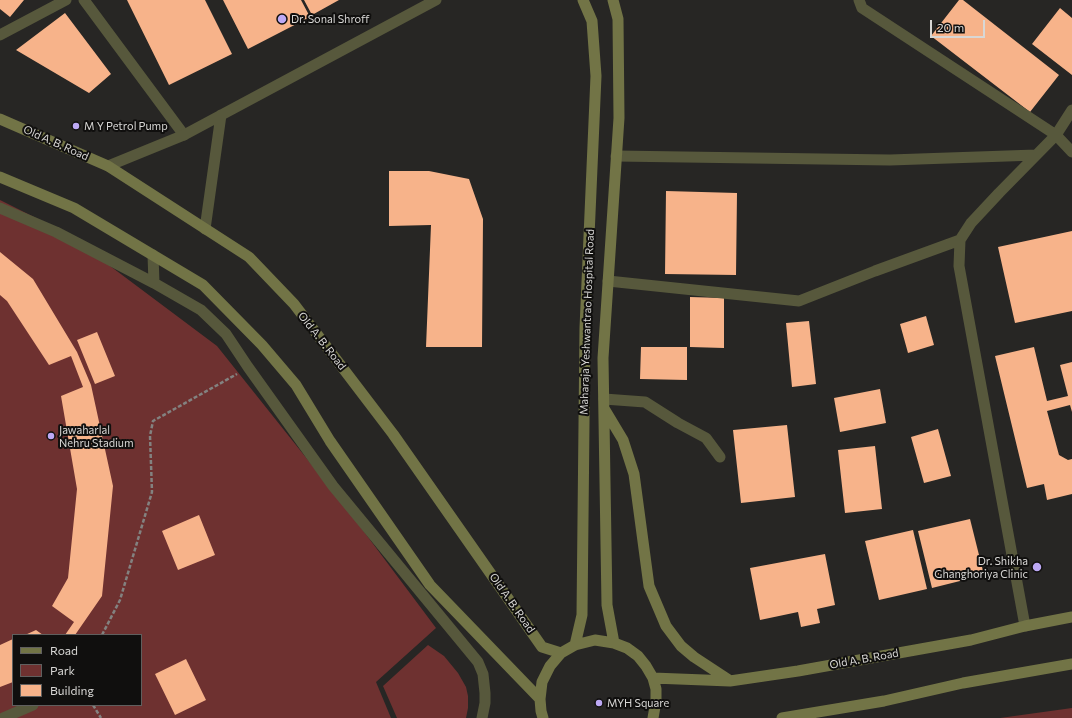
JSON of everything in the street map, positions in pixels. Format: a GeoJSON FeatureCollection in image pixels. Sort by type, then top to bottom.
{"type":"FeatureCollection","features":[{"type":"Feature","properties":{"kind":"main road","name":"Maharaja Yeshwantrao Hospital Road"},"geometry":{"type":"LineString","coordinates":[[575,645],[582,615],[586,328],[596,76],[592,21],[583,0]]}},
{"type":"Feature","properties":{"kind":"main road","name":"Maharaja Yeshwantrao Hospital Road"},"geometry":{"type":"LineString","coordinates":[[613,0],[618,19],[619,118],[603,358],[607,605],[614,643]]}},
{"type":"Feature","properties":{"kind":"main road","name":"Old A. B. Road"},"geometry":{"type":"LineString","coordinates":[[0,119],[108,166],[249,257],[294,304],[393,434],[542,647],[561,653]]}},
{"type":"Feature","properties":{"kind":"main road"},"geometry":{"type":"LineString","coordinates":[[0,178],[74,208],[203,285],[262,345],[296,385],[330,441],[430,585],[540,699]]}},
{"type":"Feature","properties":{"kind":"main road"},"geometry":{"type":"LineString","coordinates":[[604,404],[623,440],[634,474],[649,586],[666,626],[681,646],[694,657],[730,681]]}},
{"type":"Feature","properties":{"kind":"main road","name":"Old A. B. Road"},"geometry":{"type":"LineString","coordinates":[[653,678],[730,681],[798,671],[971,640],[1025,626],[1072,618]]}},
{"type":"Feature","properties":{"kind":"main road"},"geometry":{"type":"LineString","coordinates":[[543,718],[540,699],[542,682],[550,666],[561,653],[575,645],[595,640],[614,643],[627,648],[638,656],[646,666],[653,678],[656,689],[656,701],[653,718]]}},
{"type":"Feature","properties":{"kind":"main road"},"geometry":{"type":"LineString","coordinates":[[782,718],[884,701],[963,683],[1072,664]]}},
{"type":"Feature","properties":{"kind":"street"},"geometry":{"type":"LineString","coordinates":[[0,35],[66,0]]}},
{"type":"Feature","properties":{"kind":"street"},"geometry":{"type":"LineString","coordinates":[[84,0],[184,135]]}},
{"type":"Feature","properties":{"kind":"street"},"geometry":{"type":"LineString","coordinates":[[859,0],[862,8],[1056,135],[1072,152]]}},
{"type":"Feature","properties":{"kind":"street"},"geometry":{"type":"LineString","coordinates":[[108,166],[184,135],[434,1]]}},
{"type":"Feature","properties":{"kind":"street"},"geometry":{"type":"LineString","coordinates":[[1025,626],[959,266],[960,240],[971,223],[1056,135],[1072,110]]}},
{"type":"Feature","properties":{"kind":"street"},"geometry":{"type":"LineString","coordinates":[[205,229],[220,115]]}},
{"type":"Feature","properties":{"kind":"street"},"geometry":{"type":"LineString","coordinates":[[616,156],[890,160],[1036,155]]}},
{"type":"Feature","properties":{"kind":"street"},"geometry":{"type":"LineString","coordinates":[[0,208],[56,232],[154,283],[201,310],[226,334],[333,486],[478,662],[483,674],[485,693],[482,718]]}},
{"type":"Feature","properties":{"kind":"street"},"geometry":{"type":"LineString","coordinates":[[608,281],[800,301],[875,271],[960,240]]}},
{"type":"Feature","properties":{"kind":"street"},"geometry":{"type":"LineString","coordinates":[[153,255],[154,283]]}},
{"type":"Feature","properties":{"kind":"street"},"geometry":{"type":"LineString","coordinates":[[604,404],[645,402],[678,423],[706,438],[720,457]]}},
{"type":"Feature","properties":{"kind":"street"},"geometry":{"type":"LineString","coordinates":[[3,718],[31,706]]}},
{"type":"Feature","properties":{"kind":"path"},"geometry":{"type":"LineString","coordinates":[[103,634],[120,600],[152,492],[150,436],[153,421],[248,367]]}},
{"type":"Feature","properties":{"kind":"path"},"geometry":{"type":"LineString","coordinates":[[94,706],[101,718]]}},
{"type":"Feature","properties":{"kind":"green space"},"geometry":{"type":"Polygon","coordinates":[[[0,200],[66,233],[217,346],[347,509],[436,628],[376,682],[391,718],[0,718],[0,200]]]}},
{"type":"Feature","properties":{"kind":"green space"},"geometry":{"type":"Polygon","coordinates":[[[428,645],[444,656],[458,673],[466,687],[468,708],[466,718],[397,718],[383,686],[428,645]]]}},
{"type":"Feature","properties":{"kind":"green space"},"geometry":{"type":"Polygon","coordinates":[[[1072,708],[1072,718],[1000,718],[1072,708]]]}},
{"type":"Feature","properties":{"kind":"building"},"geometry":{"type":"Polygon","coordinates":[[[0,0],[24,0],[10,17],[0,9],[0,0]]]}},
{"type":"Feature","properties":{"kind":"building"},"geometry":{"type":"Polygon","coordinates":[[[127,0],[205,0],[232,54],[169,85],[127,0]]]}},
{"type":"Feature","properties":{"kind":"building"},"geometry":{"type":"Polygon","coordinates":[[[223,0],[301,0],[310,17],[248,49],[223,0]]]}},
{"type":"Feature","properties":{"kind":"building"},"geometry":{"type":"Polygon","coordinates":[[[304,0],[339,0],[312,15],[304,0]]]}},
{"type":"Feature","properties":{"kind":"building"},"geometry":{"type":"Polygon","coordinates":[[[959,0],[963,0],[1059,75],[1030,112],[931,36],[959,0]]]}},
{"type":"Feature","properties":{"kind":"building"},"geometry":{"type":"Polygon","coordinates":[[[1060,8],[1072,18],[1072,75],[1032,44],[1060,8]]]}},
{"type":"Feature","properties":{"kind":"building"},"geometry":{"type":"Polygon","coordinates":[[[65,13],[111,74],[89,93],[16,50],[65,13]]]}},
{"type":"Feature","properties":{"kind":"building"},"geometry":{"type":"Polygon","coordinates":[[[389,171],[429,171],[469,179],[483,219],[482,347],[426,347],[431,225],[389,226],[389,171]]]}},
{"type":"Feature","properties":{"kind":"building"},"geometry":{"type":"Polygon","coordinates":[[[666,191],[737,193],[736,275],[665,274],[666,191]]]}},
{"type":"Feature","properties":{"kind":"building"},"geometry":{"type":"Polygon","coordinates":[[[1072,231],[1072,311],[1015,323],[998,247],[1072,231]]]}},
{"type":"Feature","properties":{"kind":"building"},"geometry":{"type":"Polygon","coordinates":[[[0,252],[33,279],[77,352],[91,385],[113,486],[102,596],[76,634],[66,634],[74,622],[52,606],[68,578],[77,489],[61,396],[83,387],[71,356],[49,365],[7,301],[0,295],[0,252]]]}},
{"type":"Feature","properties":{"kind":"building"},"geometry":{"type":"Polygon","coordinates":[[[690,297],[724,298],[724,348],[690,347],[690,297]]]}},
{"type":"Feature","properties":{"kind":"building"},"geometry":{"type":"Polygon","coordinates":[[[926,316],[934,345],[908,353],[900,324],[926,316]]]}},
{"type":"Feature","properties":{"kind":"building"},"geometry":{"type":"Polygon","coordinates":[[[809,321],[816,384],[792,387],[786,323],[809,321]]]}},
{"type":"Feature","properties":{"kind":"building"},"geometry":{"type":"Polygon","coordinates":[[[97,332],[115,376],[95,384],[77,340],[97,332]]]}},
{"type":"Feature","properties":{"kind":"building"},"geometry":{"type":"Polygon","coordinates":[[[641,347],[687,347],[687,380],[640,379],[641,347]]]}},
{"type":"Feature","properties":{"kind":"building"},"geometry":{"type":"Polygon","coordinates":[[[1034,347],[1047,401],[1068,396],[1060,365],[1072,362],[1072,412],[1070,405],[1047,411],[1059,455],[1068,460],[1072,459],[1072,494],[1047,500],[1044,484],[1027,488],[995,356],[1034,347]]]}},
{"type":"Feature","properties":{"kind":"building"},"geometry":{"type":"Polygon","coordinates":[[[880,389],[886,423],[840,432],[834,398],[880,389]]]}},
{"type":"Feature","properties":{"kind":"building"},"geometry":{"type":"Polygon","coordinates":[[[787,425],[795,497],[741,503],[733,430],[787,425]]]}},
{"type":"Feature","properties":{"kind":"building"},"geometry":{"type":"Polygon","coordinates":[[[938,429],[951,476],[924,483],[911,437],[938,429]]]}},
{"type":"Feature","properties":{"kind":"building"},"geometry":{"type":"Polygon","coordinates":[[[875,446],[882,509],[845,513],[838,450],[875,446]]]}},
{"type":"Feature","properties":{"kind":"building"},"geometry":{"type":"Polygon","coordinates":[[[199,515],[215,555],[178,570],[162,531],[199,515]]]}},
{"type":"Feature","properties":{"kind":"building"},"geometry":{"type":"Polygon","coordinates":[[[970,519],[984,575],[932,588],[918,531],[970,519]]]}},
{"type":"Feature","properties":{"kind":"building"},"geometry":{"type":"Polygon","coordinates":[[[913,530],[927,589],[879,600],[865,541],[913,530]]]}},
{"type":"Feature","properties":{"kind":"building"},"geometry":{"type":"Polygon","coordinates":[[[825,554],[835,605],[817,609],[820,623],[801,627],[798,612],[760,620],[750,568],[825,554]]]}},
{"type":"Feature","properties":{"kind":"building"},"geometry":{"type":"Polygon","coordinates":[[[36,630],[42,634],[27,634],[36,630]]]}},
{"type":"Feature","properties":{"kind":"building"},"geometry":{"type":"Polygon","coordinates":[[[12,639],[12,682],[0,687],[0,645],[12,639]]]}},
{"type":"Feature","properties":{"kind":"building"},"geometry":{"type":"Polygon","coordinates":[[[186,659],[206,700],[175,715],[155,674],[186,659]]]}},
{"type":"Feature","properties":{"kind":"place","name":"Dr. Sonal Shroff"},"geometry":{"type":"Point","coordinates":[282,19]}},
{"type":"Feature","properties":{"kind":"place","name":"M Y Petrol Pump"},"geometry":{"type":"Point","coordinates":[76,126]}},
{"type":"Feature","properties":{"kind":"place","name":"Jawaharlal Nehru Stadium"},"geometry":{"type":"Point","coordinates":[51,436]}},
{"type":"Feature","properties":{"kind":"place","name":"Dr. Shikha Ghanghoriya Clinic"},"geometry":{"type":"Point","coordinates":[1037,567]}},
{"type":"Feature","properties":{"kind":"place","name":"MYH Square"},"geometry":{"type":"Point","coordinates":[599,703]}}]}
